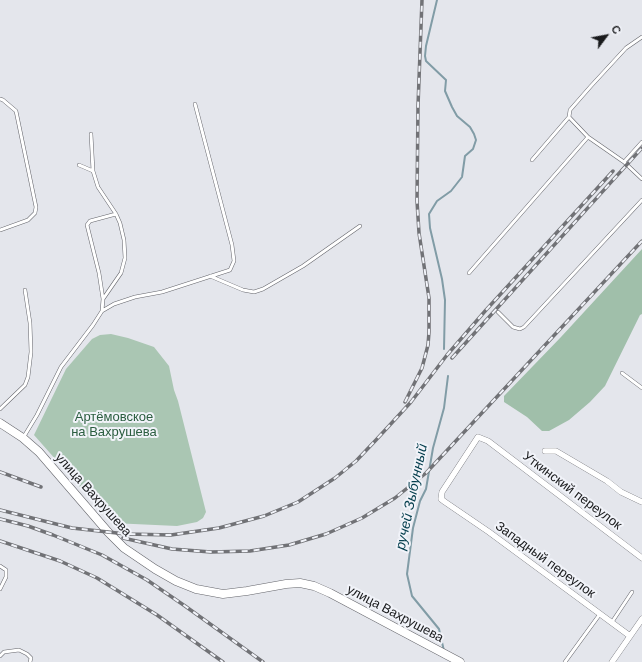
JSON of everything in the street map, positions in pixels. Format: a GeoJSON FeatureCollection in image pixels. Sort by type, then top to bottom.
{"type":"FeatureCollection","features":[{"type":"Feature","properties":{"kind":"main road","name":"улица Вахрушева"},"geometry":{"type":"LineString","coordinates":[[0,423],[23,438],[39,452],[124,548],[176,581],[196,589],[223,594],[286,584],[300,583],[314,586],[330,592],[460,662]]}},
{"type":"Feature","properties":{"kind":"street","name":"Уткинский переулок"},"geometry":{"type":"LineString","coordinates":[[445,502],[441,498],[442,492],[478,437],[488,441],[642,558]]}},
{"type":"Feature","properties":{"kind":"street"},"geometry":{"type":"LineString","coordinates":[[545,451],[556,451],[607,481],[621,492],[642,502]]}},
{"type":"Feature","properties":{"kind":"street","name":"Западный переулок"},"geometry":{"type":"LineString","coordinates":[[445,502],[489,532],[630,636]]}},
{"type":"Feature","properties":{"kind":"street"},"geometry":{"type":"LineString","coordinates":[[612,662],[642,619]]}},
{"type":"Feature","properties":{"kind":"lane"},"geometry":{"type":"LineString","coordinates":[[532,160],[569,117],[570,110],[590,86],[626,48],[642,37]]}},
{"type":"Feature","properties":{"kind":"lane"},"geometry":{"type":"LineString","coordinates":[[0,99],[16,112],[36,207],[35,213],[28,220],[0,230]]}},
{"type":"Feature","properties":{"kind":"lane"},"geometry":{"type":"LineString","coordinates":[[23,438],[37,415],[61,367],[102,311],[114,304],[135,297],[162,292],[230,270],[234,261],[232,246],[195,104]]}},
{"type":"Feature","properties":{"kind":"lane"},"geometry":{"type":"LineString","coordinates":[[569,117],[588,137],[624,162],[642,179]]}},
{"type":"Feature","properties":{"kind":"lane"},"geometry":{"type":"LineString","coordinates":[[91,134],[93,171],[98,186],[116,214],[124,240],[125,258],[121,273],[102,298]]}},
{"type":"Feature","properties":{"kind":"lane"},"geometry":{"type":"LineString","coordinates":[[469,273],[588,137]]}},
{"type":"Feature","properties":{"kind":"lane"},"geometry":{"type":"LineString","coordinates":[[624,162],[642,142]]}},
{"type":"Feature","properties":{"kind":"lane"},"geometry":{"type":"LineString","coordinates":[[79,165],[93,171]]}},
{"type":"Feature","properties":{"kind":"lane"},"geometry":{"type":"LineString","coordinates":[[498,312],[513,326],[520,328],[524,327],[642,200]]}},
{"type":"Feature","properties":{"kind":"lane"},"geometry":{"type":"LineString","coordinates":[[102,311],[99,273],[87,225],[90,221],[116,214]]}},
{"type":"Feature","properties":{"kind":"lane"},"geometry":{"type":"LineString","coordinates":[[210,276],[243,290],[254,292],[263,289],[303,266],[360,226]]}},
{"type":"Feature","properties":{"kind":"lane"},"geometry":{"type":"LineString","coordinates":[[0,409],[25,384],[28,377],[31,352],[30,323],[25,290]]}},
{"type":"Feature","properties":{"kind":"lane"},"geometry":{"type":"LineString","coordinates":[[622,373],[642,388]]}},
{"type":"Feature","properties":{"kind":"lane"},"geometry":{"type":"LineString","coordinates":[[0,566],[6,570],[6,577],[0,588]]}},
{"type":"Feature","properties":{"kind":"lane"},"geometry":{"type":"LineString","coordinates":[[612,623],[632,592]]}},
{"type":"Feature","properties":{"kind":"lane"},"geometry":{"type":"LineString","coordinates":[[565,662],[600,614]]}},
{"type":"Feature","properties":{"kind":"lane"},"geometry":{"type":"LineString","coordinates":[[0,656],[4,652],[19,650],[31,658],[30,662]]}},
{"type":"Feature","properties":{"kind":"green space"},"geometry":{"type":"Polygon","coordinates":[[[642,249],[642,314],[640,315],[605,386],[590,402],[569,420],[549,431],[542,431],[527,417],[504,402],[504,396],[642,249]]]}},
{"type":"Feature","properties":{"kind":"green space","name":"Артёмовское на Вахрушева"},"geometry":{"type":"Polygon","coordinates":[[[111,334],[154,347],[169,366],[206,512],[203,518],[197,522],[177,526],[112,523],[34,435],[66,369],[92,339],[100,335],[111,334]]]}},
{"type":"Feature","properties":{"kind":"waterway","name":"ручей Зыбунный"},"geometry":{"type":"LineString","coordinates":[[437,0],[426,46],[426,61],[446,80],[445,91],[452,107],[457,116],[470,127],[476,140],[473,149],[465,156],[462,177],[451,191],[437,201],[429,214],[430,228],[442,279],[445,300],[444,349]]}},
{"type":"Feature","properties":{"kind":"waterway","name":"ручей Зыбунный"},"geometry":{"type":"LineString","coordinates":[[444,651],[439,629],[412,596],[407,574],[413,528],[420,501],[426,489],[433,448],[444,408],[448,376]]}},
{"type":"Feature","properties":{"kind":"railway"},"geometry":{"type":"LineString","coordinates":[[405,402],[422,368],[428,345],[429,332],[429,298],[419,233],[417,201],[418,106],[422,0]]}},
{"type":"Feature","properties":{"kind":"railway"},"geometry":{"type":"LineString","coordinates":[[452,358],[642,148]]}},
{"type":"Feature","properties":{"kind":"railway"},"geometry":{"type":"LineString","coordinates":[[0,510],[72,528],[126,534],[171,535],[219,528],[264,516],[298,502],[335,478],[356,461],[376,440],[411,402],[447,355],[486,310],[613,171]]}},
{"type":"Feature","properties":{"kind":"railway"},"geometry":{"type":"LineString","coordinates":[[123,538],[172,549],[211,552],[250,551],[289,545],[326,534],[362,518],[395,498],[426,473],[642,241]]}},
{"type":"Feature","properties":{"kind":"railway"},"geometry":{"type":"LineString","coordinates":[[0,472],[41,487]]}},
{"type":"Feature","properties":{"kind":"railway"},"geometry":{"type":"LineString","coordinates":[[0,519],[28,526],[102,555],[147,580],[263,662]]}},
{"type":"Feature","properties":{"kind":"railway"},"geometry":{"type":"LineString","coordinates":[[0,541],[60,561],[97,578],[157,615],[223,662]]}}]}
